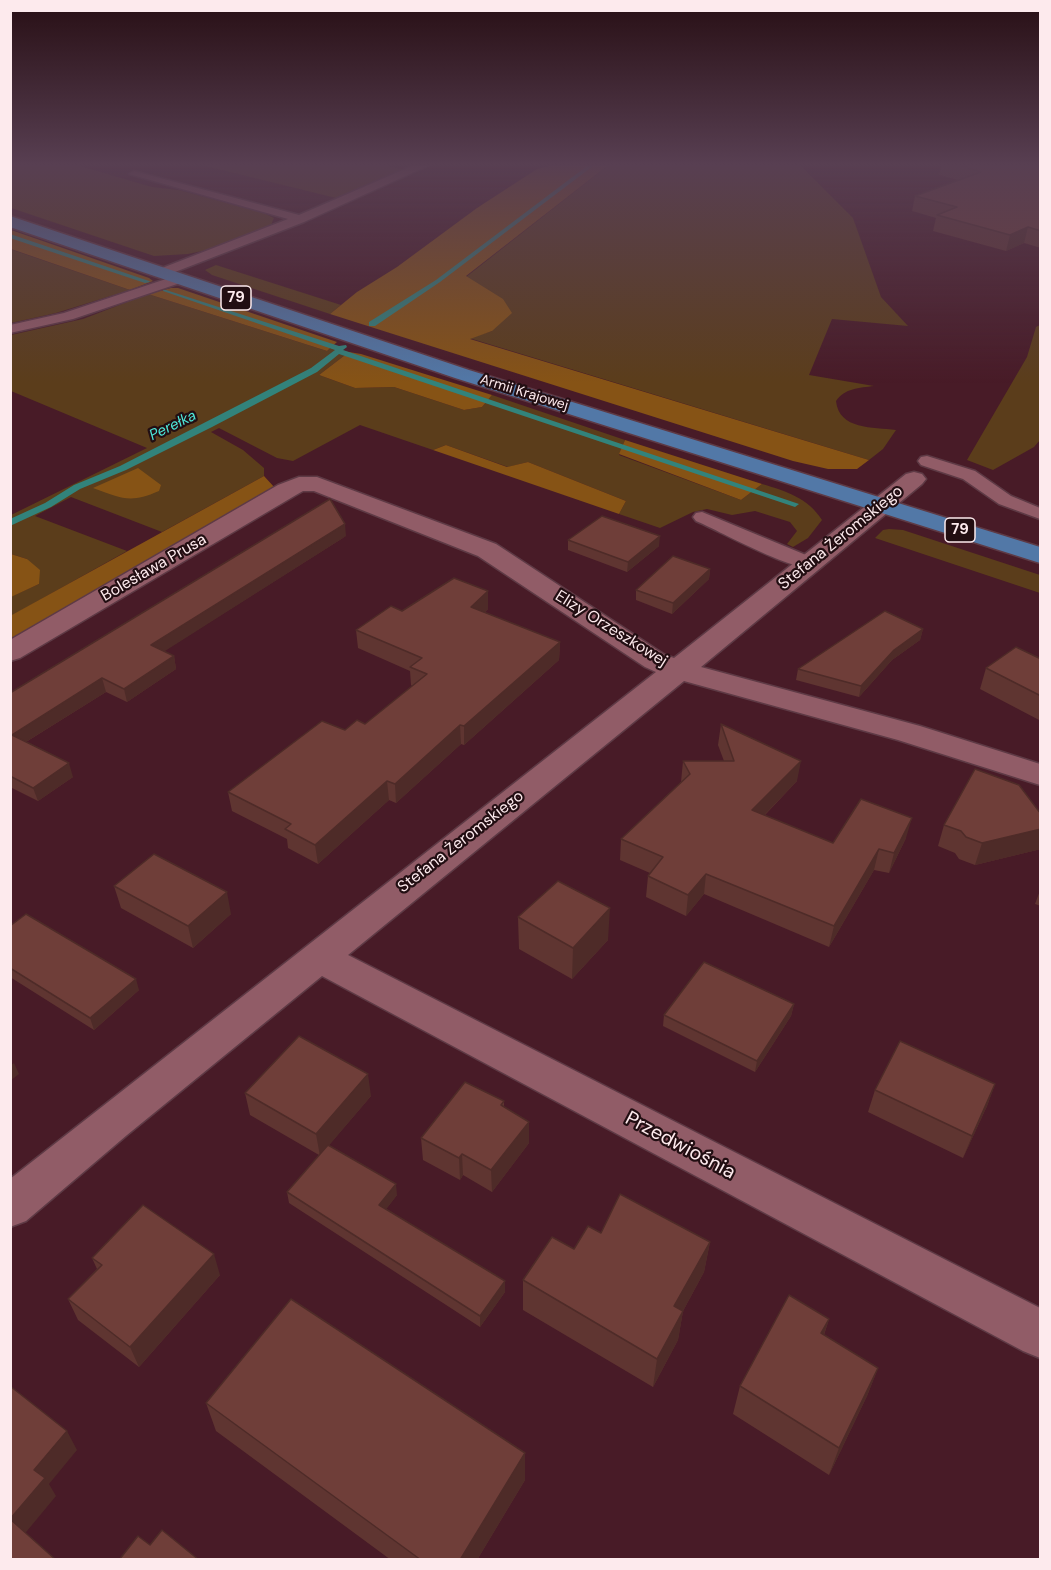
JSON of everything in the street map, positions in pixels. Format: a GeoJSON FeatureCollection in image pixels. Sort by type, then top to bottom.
{"type":"FeatureCollection","features":[{"type":"Feature","properties":{"kind":"main road","name":"Armii Krajowej"},"geometry":{"type":"LineString","coordinates":[[54,236],[462,374],[1041,555]]}},
{"type":"Feature","properties":{"kind":"street","name":"Stefana Żeromskiego"},"geometry":{"type":"LineString","coordinates":[[10,1207],[112,1122],[811,564],[920,470]]}},
{"type":"Feature","properties":{"kind":"street","name":"Bolesława Prusa"},"geometry":{"type":"LineString","coordinates":[[10,652],[299,484]]}},
{"type":"Feature","properties":{"kind":"street","name":"Elizy Orzeszkowej"},"geometry":{"type":"LineString","coordinates":[[299,484],[316,484],[488,550],[655,661],[678,670],[909,733],[1041,775]]}},
{"type":"Feature","properties":{"kind":"street","name":"Przedwiośnia"},"geometry":{"type":"LineString","coordinates":[[319,957],[1041,1334]]}},
{"type":"Feature","properties":{"kind":"lane"},"geometry":{"type":"LineString","coordinates":[[10,329],[68,316],[170,276],[261,236]]}},
{"type":"Feature","properties":{"kind":"lane"},"geometry":{"type":"LineString","coordinates":[[920,470],[969,475],[1005,500],[1041,514]]}},
{"type":"Feature","properties":{"kind":"lane"},"geometry":{"type":"LineString","coordinates":[[702,517],[740,532],[790,557],[811,564]]}},
{"type":"Feature","properties":{"kind":"shaded area"},"geometry":{"type":"Polygon","coordinates":[[[11,236],[29,236],[153,281],[130,290],[11,249],[11,236]]]}},
{"type":"Feature","properties":{"kind":"shaded area"},"geometry":{"type":"Polygon","coordinates":[[[95,236],[242,236],[207,250],[188,254],[154,256],[95,236]]]}},
{"type":"Feature","properties":{"kind":"shaded area"},"geometry":{"type":"Polygon","coordinates":[[[439,236],[517,236],[466,276],[503,299],[512,313],[492,331],[470,339],[869,460],[857,469],[828,469],[793,461],[330,314],[357,292],[397,267],[439,236]]]}},
{"type":"Feature","properties":{"kind":"shaded area"},"geometry":{"type":"Polygon","coordinates":[[[518,236],[859,236],[881,297],[908,326],[832,319],[809,375],[874,386],[844,393],[836,401],[838,410],[843,417],[858,425],[896,430],[883,449],[869,460],[469,338],[492,331],[466,277],[518,236]]]}},
{"type":"Feature","properties":{"kind":"shaded area"},"geometry":{"type":"Polygon","coordinates":[[[10,249],[130,290],[56,313],[11,323],[10,249]]]}},
{"type":"Feature","properties":{"kind":"shaded area"},"geometry":{"type":"Polygon","coordinates":[[[216,265],[341,305],[330,314],[212,275],[205,270],[216,265]]]}},
{"type":"Feature","properties":{"kind":"shaded area"},"geometry":{"type":"Polygon","coordinates":[[[178,288],[337,342],[327,351],[148,294],[178,288]]]}},
{"type":"Feature","properties":{"kind":"shaded area"},"geometry":{"type":"Polygon","coordinates":[[[148,294],[327,351],[332,347],[349,352],[319,375],[355,388],[394,387],[464,410],[482,407],[492,395],[625,440],[619,455],[741,500],[762,484],[780,489],[810,506],[822,520],[808,538],[793,547],[787,544],[797,531],[790,522],[755,511],[732,515],[707,509],[693,512],[660,528],[619,514],[626,501],[528,462],[508,467],[446,445],[433,450],[360,425],[293,461],[277,458],[219,428],[211,432],[243,450],[264,468],[264,476],[162,532],[71,497],[35,516],[127,551],[11,616],[10,597],[39,584],[27,559],[11,554],[11,515],[147,448],[11,391],[11,335],[83,319],[148,294]]]}},
{"type":"Feature","properties":{"kind":"shaded area"},"geometry":{"type":"Polygon","coordinates":[[[1040,325],[1040,440],[1034,447],[993,470],[967,460],[1027,357],[1036,327],[1040,325]]]}},
{"type":"Feature","properties":{"kind":"shaded area"},"geometry":{"type":"Polygon","coordinates":[[[349,352],[492,395],[482,407],[464,410],[394,387],[355,388],[319,375],[349,352]]]}},
{"type":"Feature","properties":{"kind":"shaded area"},"geometry":{"type":"Polygon","coordinates":[[[625,440],[762,484],[741,500],[619,454],[625,440]]]}},
{"type":"Feature","properties":{"kind":"shaded area"},"geometry":{"type":"Polygon","coordinates":[[[446,445],[507,467],[528,462],[626,501],[619,514],[433,450],[446,445]]]}},
{"type":"Feature","properties":{"kind":"shaded area"},"geometry":{"type":"Polygon","coordinates":[[[138,468],[161,485],[159,491],[140,497],[126,498],[93,488],[138,468]]]}},
{"type":"Feature","properties":{"kind":"shaded area"},"geometry":{"type":"Polygon","coordinates":[[[264,476],[275,488],[11,641],[10,616],[264,476]]]}},
{"type":"Feature","properties":{"kind":"shaded area"},"geometry":{"type":"Polygon","coordinates":[[[883,530],[903,530],[1040,575],[1040,593],[875,538],[883,530]]]}},
{"type":"Feature","properties":{"kind":"shaded area"},"geometry":{"type":"Polygon","coordinates":[[[11,554],[27,559],[40,570],[39,584],[11,597],[11,554]]]}},
{"type":"Feature","properties":{"kind":"building"},"geometry":{"type":"Polygon","coordinates":[[[330,499],[345,524],[151,645],[174,656],[124,689],[102,678],[12,735],[69,763],[33,788],[10,776],[10,693],[330,499]]]}},
{"type":"Feature","properties":{"kind":"building"},"geometry":{"type":"Polygon","coordinates":[[[602,516],[660,536],[628,562],[568,540],[602,516]]]}},
{"type":"Feature","properties":{"kind":"building"},"geometry":{"type":"Polygon","coordinates":[[[673,556],[710,569],[673,603],[636,590],[673,556]]]}},
{"type":"Feature","properties":{"kind":"building"},"geometry":{"type":"Polygon","coordinates":[[[454,578],[488,591],[471,607],[560,642],[464,726],[460,725],[395,784],[387,781],[315,845],[285,829],[291,824],[228,792],[322,721],[345,730],[357,720],[365,724],[427,674],[410,667],[422,658],[356,630],[391,606],[402,611],[454,578]]]}},
{"type":"Feature","properties":{"kind":"building"},"geometry":{"type":"Polygon","coordinates":[[[885,611],[923,629],[894,650],[861,686],[798,669],[885,611]]]}},
{"type":"Feature","properties":{"kind":"building"},"geometry":{"type":"Polygon","coordinates":[[[1016,647],[1041,659],[1041,696],[986,668],[1016,647]]]}},
{"type":"Feature","properties":{"kind":"building"},"geometry":{"type":"Polygon","coordinates":[[[721,724],[801,761],[752,810],[833,843],[861,799],[912,818],[894,853],[879,849],[834,926],[706,874],[688,895],[648,876],[663,857],[621,839],[690,774],[683,761],[734,761],[721,724]]]}},
{"type":"Feature","properties":{"kind":"building"},"geometry":{"type":"Polygon","coordinates":[[[975,769],[1019,785],[1041,814],[1041,829],[982,843],[966,837],[961,831],[944,825],[975,769]]]}},
{"type":"Feature","properties":{"kind":"building"},"geometry":{"type":"Polygon","coordinates":[[[154,854],[227,892],[188,926],[114,886],[154,854]]]}},
{"type":"Feature","properties":{"kind":"building"},"geometry":{"type":"Polygon","coordinates":[[[558,881],[610,908],[573,948],[518,917],[558,881]]]}},
{"type":"Feature","properties":{"kind":"building"},"geometry":{"type":"Polygon","coordinates":[[[26,914],[136,979],[90,1018],[10,968],[10,926],[26,914]]]}},
{"type":"Feature","properties":{"kind":"building"},"geometry":{"type":"Polygon","coordinates":[[[704,962],[794,1004],[757,1061],[664,1015],[704,962]]]}},
{"type":"Feature","properties":{"kind":"building"},"geometry":{"type":"Polygon","coordinates":[[[299,1036],[368,1074],[316,1134],[245,1093],[299,1036]]]}},
{"type":"Feature","properties":{"kind":"building"},"geometry":{"type":"Polygon","coordinates":[[[900,1041],[995,1084],[972,1136],[875,1090],[900,1041]]]}},
{"type":"Feature","properties":{"kind":"building"},"geometry":{"type":"Polygon","coordinates":[[[465,1082],[504,1101],[501,1105],[529,1122],[491,1170],[462,1154],[459,1158],[421,1138],[465,1082]]]}},
{"type":"Feature","properties":{"kind":"building"},"geometry":{"type":"Polygon","coordinates":[[[328,1145],[396,1184],[379,1205],[505,1281],[480,1316],[287,1192],[328,1145]]]}},
{"type":"Feature","properties":{"kind":"building"},"geometry":{"type":"Polygon","coordinates":[[[620,1194],[710,1242],[674,1306],[683,1311],[657,1359],[523,1280],[552,1237],[574,1249],[588,1226],[601,1233],[620,1194]]]}},
{"type":"Feature","properties":{"kind":"building"},"geometry":{"type":"Polygon","coordinates":[[[143,1205],[214,1254],[130,1347],[68,1299],[102,1265],[92,1258],[143,1205]]]}},
{"type":"Feature","properties":{"kind":"building"},"geometry":{"type":"Polygon","coordinates":[[[789,1295],[829,1319],[821,1333],[878,1368],[839,1448],[740,1386],[789,1295]]]}},
{"type":"Feature","properties":{"kind":"building"},"geometry":{"type":"Polygon","coordinates":[[[291,1299],[525,1453],[460,1560],[421,1560],[206,1403],[291,1299]]]}},
{"type":"Feature","properties":{"kind":"building"},"geometry":{"type":"Polygon","coordinates":[[[10,1386],[67,1431],[34,1470],[45,1478],[10,1519],[10,1386]]]}},
{"type":"Feature","properties":{"kind":"building"},"geometry":{"type":"Polygon","coordinates":[[[10,1519],[56,1560],[10,1560],[10,1519]]]}},
{"type":"Feature","properties":{"kind":"building"},"geometry":{"type":"Polygon","coordinates":[[[162,1530],[199,1560],[119,1560],[138,1536],[150,1545],[162,1530]]]}},
{"type":"Feature","properties":{"kind":"waterway"},"geometry":{"type":"LineString","coordinates":[[11,236],[147,282]]}},
{"type":"Feature","properties":{"kind":"waterway","name":"Perełka"},"geometry":{"type":"LineString","coordinates":[[372,324],[438,281],[498,236]]}},
{"type":"Feature","properties":{"kind":"waterway"},"geometry":{"type":"LineString","coordinates":[[165,290],[340,349]]}},
{"type":"Feature","properties":{"kind":"waterway","name":"Perełka"},"geometry":{"type":"LineString","coordinates":[[10,523],[48,505],[77,487],[123,468],[314,370],[343,347]]}},
{"type":"Feature","properties":{"kind":"waterway"},"geometry":{"type":"LineString","coordinates":[[338,351],[795,504]]}}]}
